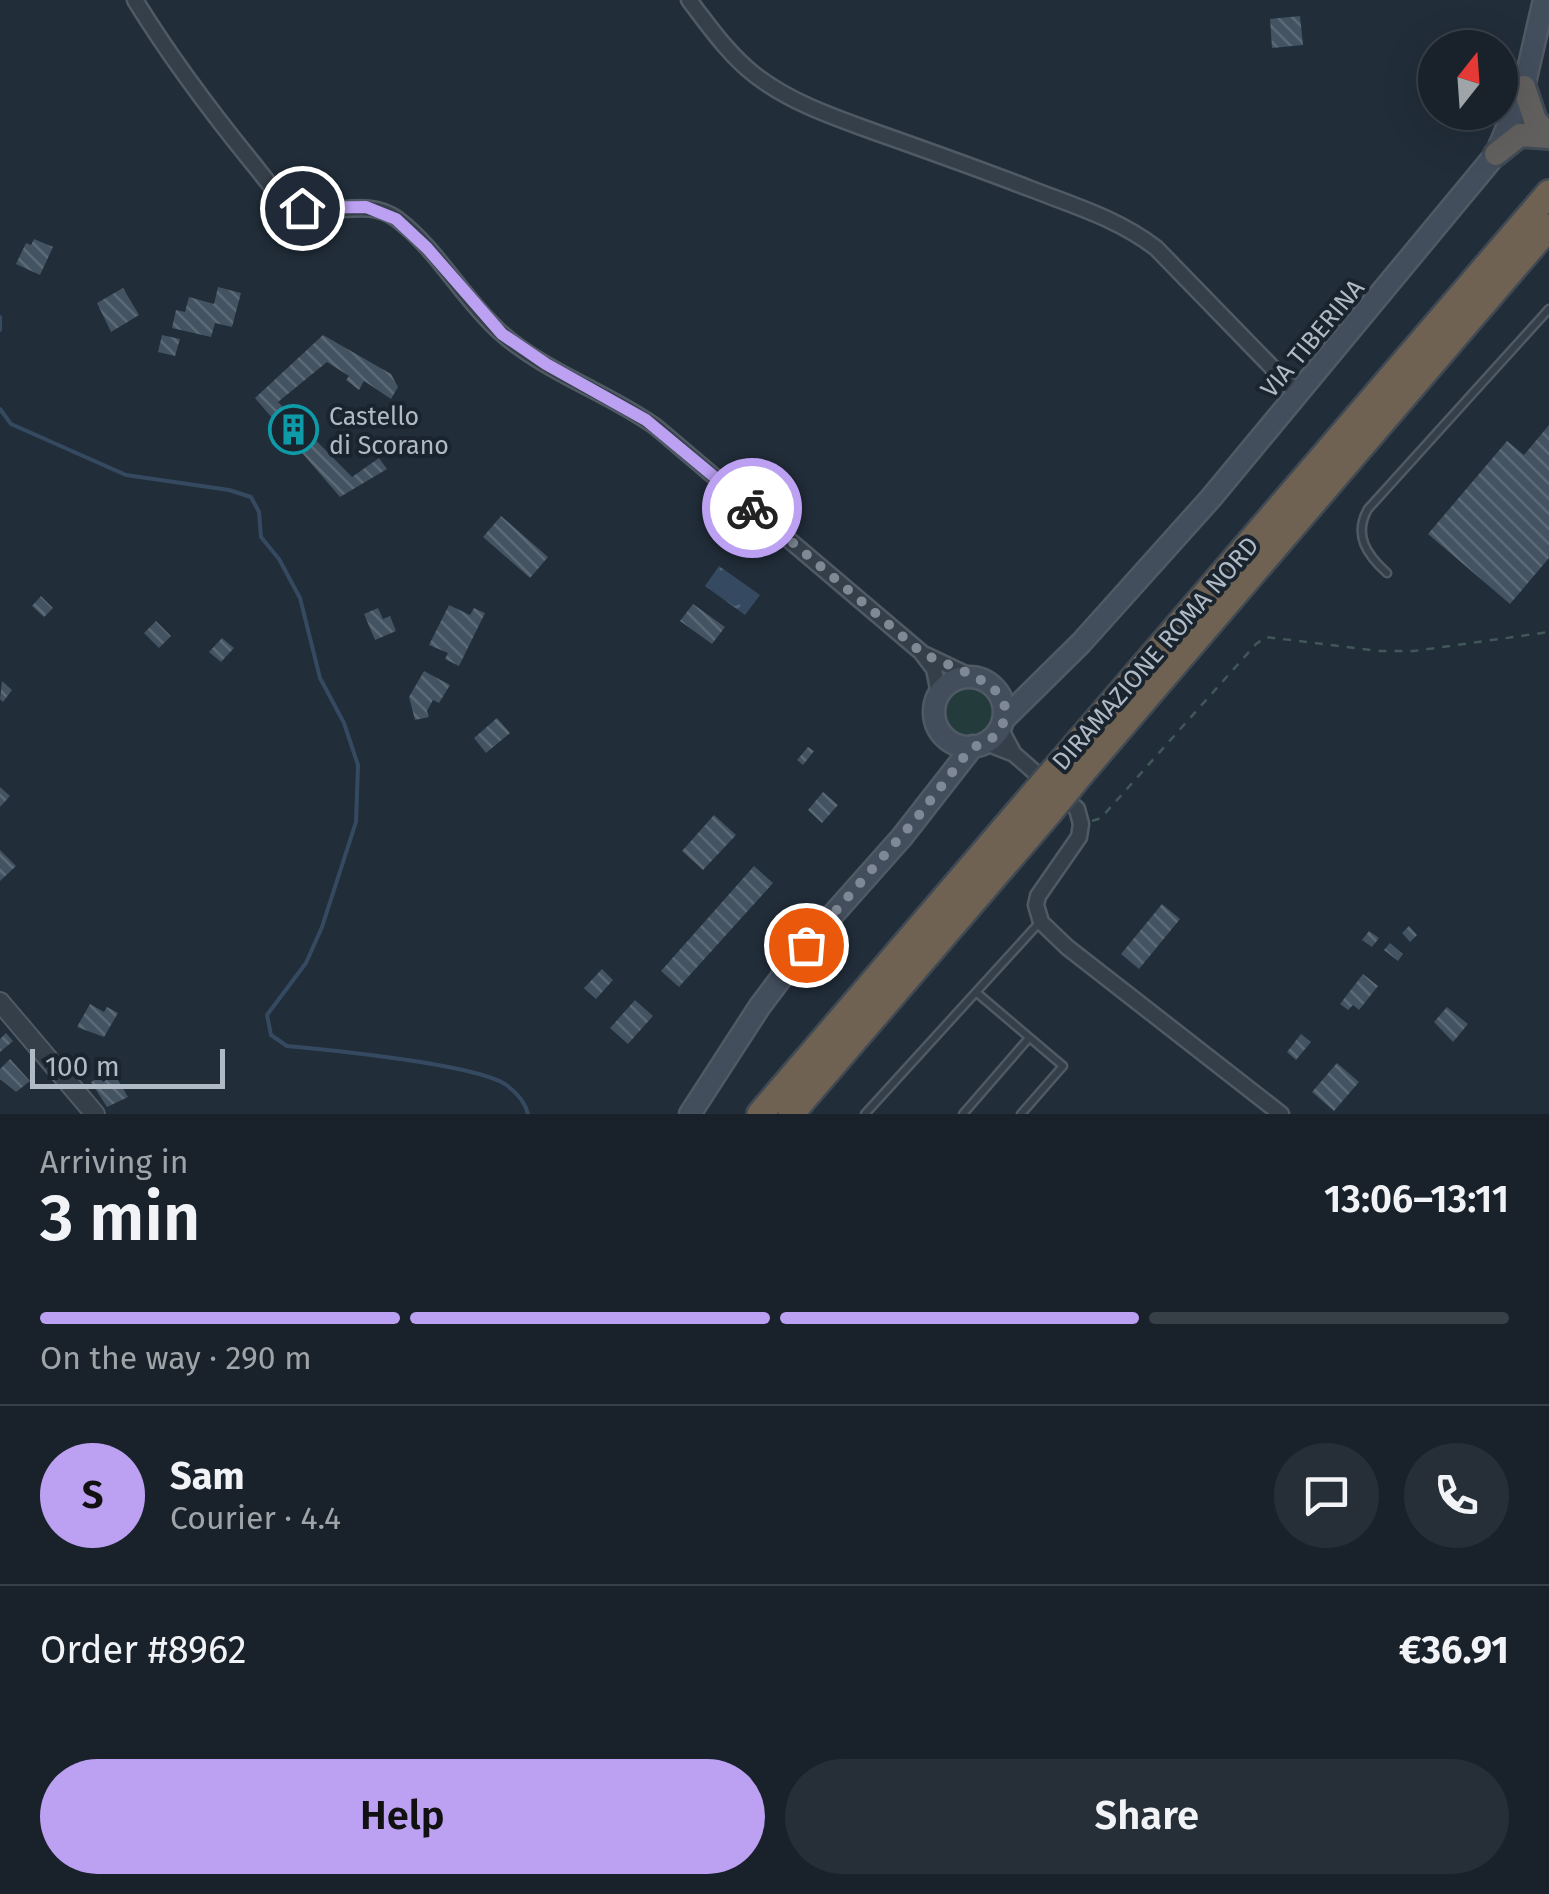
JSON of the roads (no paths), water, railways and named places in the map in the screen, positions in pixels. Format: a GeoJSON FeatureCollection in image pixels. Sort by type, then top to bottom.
{"type":"FeatureCollection","features":[{"type":"Feature","properties":{"kind":"highway"},"geometry":{"type":"LineString","coordinates":[[1496,154],[1533,130],[1524,88]]}},
{"type":"Feature","properties":{"kind":"highway","name":"DIRAMAZIONE ROMA NORD"},"geometry":{"type":"LineString","coordinates":[[791,1114],[1040,805],[1549,193]]}},
{"type":"Feature","properties":{"kind":"highway","name":"DIRAMAZIONE ROMA NORD"},"geometry":{"type":"LineString","coordinates":[[1072,767],[1549,227]]}},
{"type":"Feature","properties":{"kind":"highway","name":"DIRAMAZIONE ROMA NORD"},"geometry":{"type":"LineString","coordinates":[[760,1114],[1040,805]]}},
{"type":"Feature","properties":{"kind":"main road"},"geometry":{"type":"LineString","coordinates":[[1524,88],[1544,0]]}},
{"type":"Feature","properties":{"kind":"main road","name":"VIA TIBERINA"},"geometry":{"type":"LineString","coordinates":[[937,789],[1198,512],[1496,154]]}},
{"type":"Feature","properties":{"kind":"main road"},"geometry":{"type":"LineString","coordinates":[[994,687],[1053,670]]}},
{"type":"Feature","properties":{"kind":"main road"},"geometry":{"type":"LineString","coordinates":[[672,1114],[937,789],[944,760],[934,713],[939,694],[952,681],[970,676],[994,687],[1001,696],[991,734],[954,744],[940,731]]}},
{"type":"Feature","properties":{"kind":"main road"},"geometry":{"type":"LineString","coordinates":[[690,1114],[760,1006]]}},
{"type":"Feature","properties":{"kind":"street"},"geometry":{"type":"LineString","coordinates":[[135,0],[193,87],[284,199],[309,210],[375,209],[396,219],[427,248],[502,334],[656,427],[921,652],[934,669],[939,694]]}},
{"type":"Feature","properties":{"kind":"street"},"geometry":{"type":"LineString","coordinates":[[689,0],[730,52],[783,94],[818,112],[1052,196],[1134,232],[1156,248],[1298,394]]}},
{"type":"Feature","properties":{"kind":"street"},"geometry":{"type":"LineString","coordinates":[[921,652],[970,676]]}},
{"type":"Feature","properties":{"kind":"street"},"geometry":{"type":"LineString","coordinates":[[991,734],[1076,810],[1081,824],[1079,837],[1038,896],[1036,905],[1041,922],[1084,961],[1281,1114]]}},
{"type":"Feature","properties":{"kind":"street"},"geometry":{"type":"LineString","coordinates":[[0,1002],[94,1114]]}},
{"type":"Feature","properties":{"kind":"lane"},"geometry":{"type":"LineString","coordinates":[[1387,573],[1369,555],[1361,538],[1361,524],[1368,509],[1549,309]]}},
{"type":"Feature","properties":{"kind":"lane"},"geometry":{"type":"LineString","coordinates":[[865,1114],[1041,922]]}},
{"type":"Feature","properties":{"kind":"lane"},"geometry":{"type":"LineString","coordinates":[[977,994],[1063,1066],[1021,1114]]}},
{"type":"Feature","properties":{"kind":"lane"},"geometry":{"type":"LineString","coordinates":[[964,1114],[1030,1038]]}},
{"type":"Feature","properties":{"kind":"water"},"geometry":{"type":"Polygon","coordinates":[[[719,566],[760,595],[745,615],[705,586],[719,566]]]}},
{"type":"Feature","properties":{"kind":"waterway"},"geometry":{"type":"LineString","coordinates":[[0,317],[0,330]]}},
{"type":"Feature","properties":{"kind":"waterway"},"geometry":{"type":"LineString","coordinates":[[0,409],[11,424],[126,475],[229,490],[251,497],[259,512],[261,537],[279,559],[300,598],[320,678],[344,723],[358,765],[356,822],[322,927],[306,963],[267,1015],[271,1035],[287,1046],[400,1059],[488,1077],[513,1090],[528,1114]]}},
{"type":"Feature","properties":{"kind":"place","name":"Castello di Scorano"},"geometry":{"type":"Point","coordinates":[294,430]}}]}
